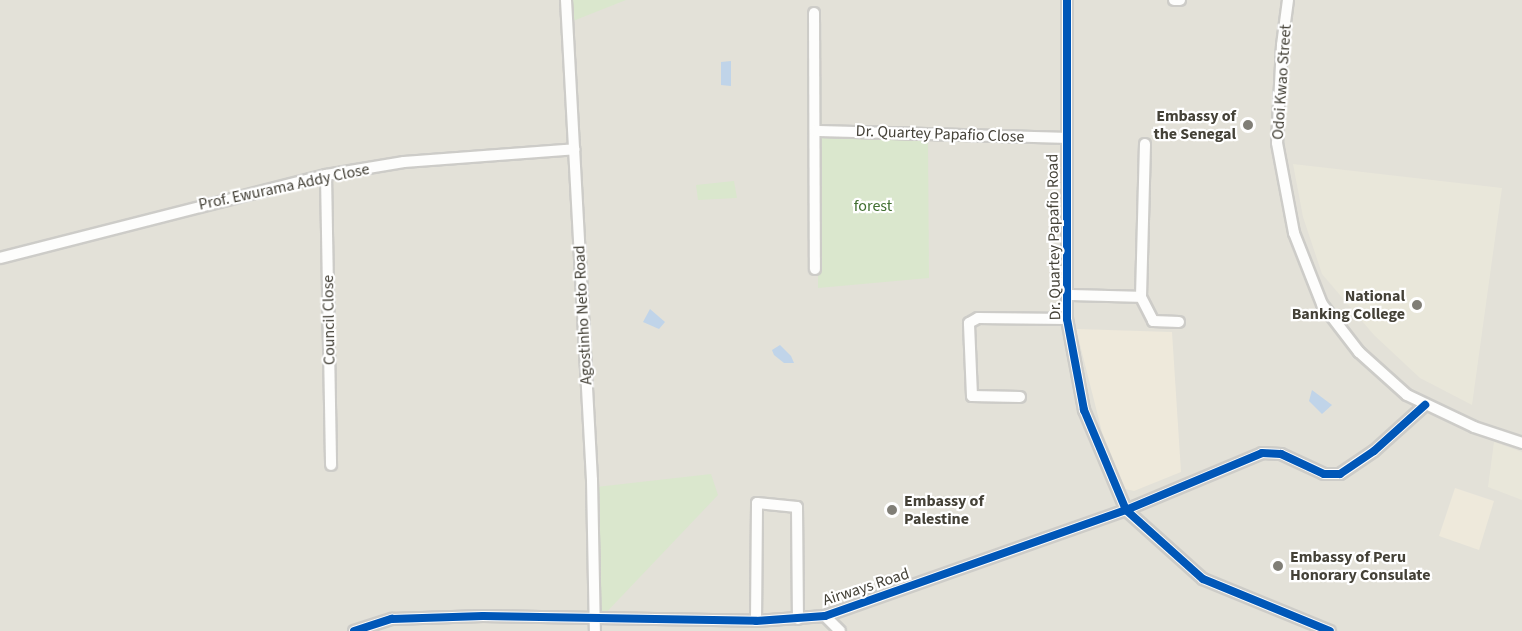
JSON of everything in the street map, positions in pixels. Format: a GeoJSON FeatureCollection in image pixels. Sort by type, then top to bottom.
{"type":"FeatureCollection","features":[{"type":"Feature","properties":{"kind":"street","name":"Agostinho Neto Road"},"geometry":{"type":"LineString","coordinates":[[566,0],[591,480],[592,619],[595,631]]}},
{"type":"Feature","properties":{"kind":"street","name":"Dr. Quartey Papafio Road"},"geometry":{"type":"LineString","coordinates":[[1067,0],[1065,138],[1067,319],[1084,410],[1126,510],[1203,579],[1330,631]]}},
{"type":"Feature","properties":{"kind":"street"},"geometry":{"type":"LineString","coordinates":[[1174,0],[1180,0]]}},
{"type":"Feature","properties":{"kind":"street","name":"Odoi Kwao Street"},"geometry":{"type":"LineString","coordinates":[[1288,0],[1282,45],[1277,143],[1283,188],[1305,269],[1322,304],[1359,352],[1407,395],[1474,427],[1522,442]]}},
{"type":"Feature","properties":{"kind":"street"},"geometry":{"type":"LineString","coordinates":[[814,13],[816,269]]}},
{"type":"Feature","properties":{"kind":"street","name":"Dr. Quartey Papafio Close"},"geometry":{"type":"LineString","coordinates":[[815,131],[1065,138]]}},
{"type":"Feature","properties":{"kind":"street"},"geometry":{"type":"LineString","coordinates":[[1145,144],[1141,297],[1153,321],[1179,322]]}},
{"type":"Feature","properties":{"kind":"street","name":"Prof. Ewurama Addy Close"},"geometry":{"type":"LineString","coordinates":[[0,258],[326,175],[404,162],[575,149]]}},
{"type":"Feature","properties":{"kind":"street","name":"Council Close"},"geometry":{"type":"LineString","coordinates":[[326,175],[331,465]]}},
{"type":"Feature","properties":{"kind":"street"},"geometry":{"type":"LineString","coordinates":[[1067,295],[1141,297]]}},
{"type":"Feature","properties":{"kind":"street"},"geometry":{"type":"LineString","coordinates":[[1020,397],[972,396],[969,323],[978,318],[1067,319]]}},
{"type":"Feature","properties":{"kind":"street","name":"Airways Road"},"geometry":{"type":"LineString","coordinates":[[354,631],[392,620],[483,616],[756,621],[825,616],[1126,510],[1262,453],[1281,454],[1324,474],[1340,474],[1374,451],[1425,405]]}},
{"type":"Feature","properties":{"kind":"street"},"geometry":{"type":"LineString","coordinates":[[756,621],[757,503],[797,507],[798,619]]}},
{"type":"Feature","properties":{"kind":"street"},"geometry":{"type":"LineString","coordinates":[[825,616],[840,631]]}},
{"type":"Feature","properties":{"kind":"shaded area"},"geometry":{"type":"Polygon","coordinates":[[[0,0],[1522,0],[1522,631],[0,631],[0,0]]]}},
{"type":"Feature","properties":{"kind":"shaded area","name":"National Banking College"},"geometry":{"type":"Polygon","coordinates":[[[1293,164],[1502,188],[1472,405],[1420,378],[1374,335],[1322,274],[1303,217],[1293,164]]]}},
{"type":"Feature","properties":{"kind":"shaded area"},"geometry":{"type":"Polygon","coordinates":[[[1076,329],[1172,332],[1181,472],[1134,491],[1125,489],[1102,432],[1076,329]]]}},
{"type":"Feature","properties":{"kind":"shaded area"},"geometry":{"type":"Polygon","coordinates":[[[1494,442],[1522,452],[1522,500],[1488,487],[1494,442]]]}},
{"type":"Feature","properties":{"kind":"shaded area"},"geometry":{"type":"Polygon","coordinates":[[[1455,488],[1494,501],[1479,550],[1439,536],[1455,488]]]}},
{"type":"Feature","properties":{"kind":"green space"},"geometry":{"type":"Polygon","coordinates":[[[572,0],[626,0],[573,21],[572,0]]]}},
{"type":"Feature","properties":{"kind":"green space","name":"forest"},"geometry":{"type":"Polygon","coordinates":[[[818,132],[928,135],[929,278],[818,288],[818,132]]]}},
{"type":"Feature","properties":{"kind":"green space"},"geometry":{"type":"Polygon","coordinates":[[[734,181],[737,198],[698,200],[696,185],[734,181]]]}},
{"type":"Feature","properties":{"kind":"green space"},"geometry":{"type":"Polygon","coordinates":[[[711,474],[718,495],[600,619],[596,487],[711,474]]]}},
{"type":"Feature","properties":{"kind":"water"},"geometry":{"type":"Polygon","coordinates":[[[731,61],[731,86],[721,85],[721,62],[731,61]]]}},
{"type":"Feature","properties":{"kind":"water"},"geometry":{"type":"Polygon","coordinates":[[[650,309],[665,322],[659,329],[643,322],[650,309]]]}},
{"type":"Feature","properties":{"kind":"water"},"geometry":{"type":"Polygon","coordinates":[[[780,345],[791,356],[794,363],[784,363],[774,355],[772,350],[780,345]]]}},
{"type":"Feature","properties":{"kind":"water"},"geometry":{"type":"Polygon","coordinates":[[[1312,390],[1332,405],[1322,414],[1309,401],[1312,390]]]}},
{"type":"Feature","properties":{"kind":"cycle path"},"geometry":{"type":"LineString","coordinates":[[1067,0],[1067,319],[1084,410],[1126,510],[1203,579],[1330,631]]}},
{"type":"Feature","properties":{"kind":"cycle path"},"geometry":{"type":"LineString","coordinates":[[354,631],[392,619],[483,616],[756,621],[825,616],[1126,510],[1262,453],[1281,454],[1324,474],[1340,474],[1374,451],[1425,405]]}},
{"type":"Feature","properties":{"kind":"place","name":"Embassy of the Senegal"},"geometry":{"type":"Point","coordinates":[1248,125]}},
{"type":"Feature","properties":{"kind":"place","name":"National Banking College"},"geometry":{"type":"Point","coordinates":[1417,305]}},
{"type":"Feature","properties":{"kind":"place","name":"Embassy of Palestine"},"geometry":{"type":"Point","coordinates":[892,510]}},
{"type":"Feature","properties":{"kind":"place","name":"Embassy of Peru Honorary Consulate"},"geometry":{"type":"Point","coordinates":[1278,566]}}]}
